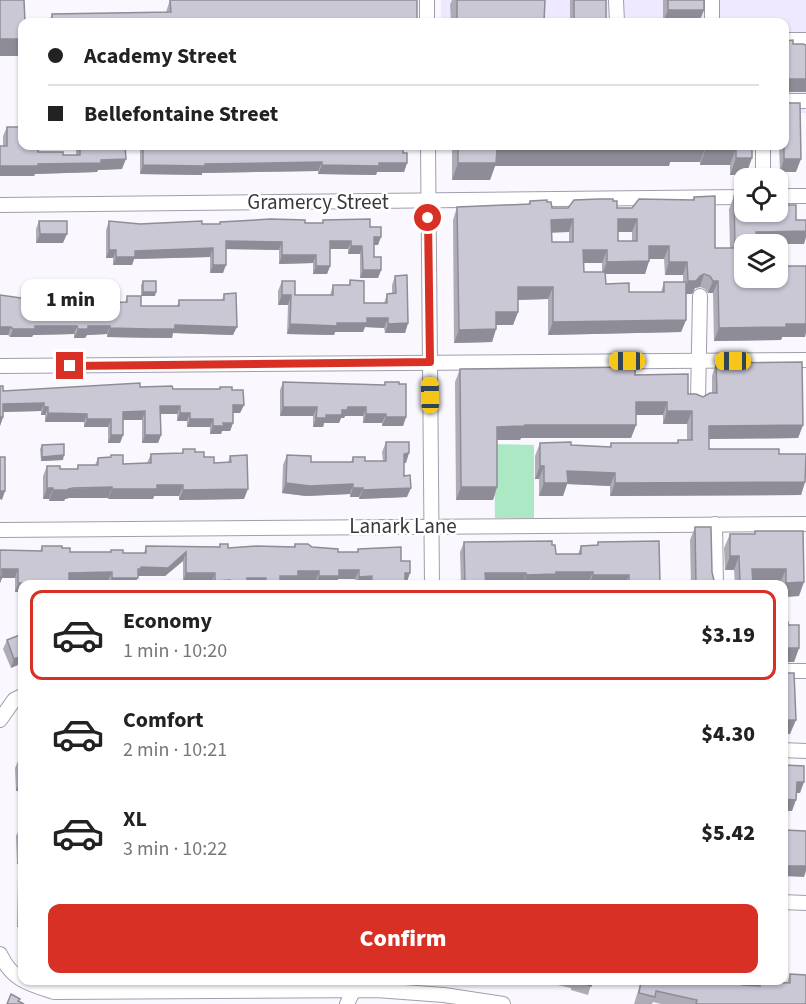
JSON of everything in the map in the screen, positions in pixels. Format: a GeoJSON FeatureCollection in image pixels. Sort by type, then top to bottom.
{"type":"FeatureCollection","features":[{"type":"Feature","properties":{"kind":"street"},"geometry":{"type":"LineString","coordinates":[[427,0],[427,18]]}},
{"type":"Feature","properties":{"kind":"street"},"geometry":{"type":"LineString","coordinates":[[616,0],[616,18]]}},
{"type":"Feature","properties":{"kind":"street"},"geometry":{"type":"LineString","coordinates":[[712,0],[712,18]]}},
{"type":"Feature","properties":{"kind":"street"},"geometry":{"type":"LineString","coordinates":[[789,40],[806,40]]}},
{"type":"Feature","properties":{"kind":"street"},"geometry":{"type":"LineString","coordinates":[[789,101],[806,101]]}},
{"type":"Feature","properties":{"kind":"street"},"geometry":{"type":"LineString","coordinates":[[428,150],[432,580]]}},
{"type":"Feature","properties":{"kind":"street"},"geometry":{"type":"LineString","coordinates":[[763,150],[763,168]]}},
{"type":"Feature","properties":{"kind":"street"},"geometry":{"type":"LineString","coordinates":[[788,196],[806,196]]}},
{"type":"Feature","properties":{"kind":"street","name":"Gramercy Street"},"geometry":{"type":"LineString","coordinates":[[0,205],[734,197]]}},
{"type":"Feature","properties":{"kind":"street"},"geometry":{"type":"LineString","coordinates":[[698,401],[700,296]]}},
{"type":"Feature","properties":{"kind":"street"},"geometry":{"type":"LineString","coordinates":[[0,366],[806,360]]}},
{"type":"Feature","properties":{"kind":"street","name":"Lanark Lane"},"geometry":{"type":"LineString","coordinates":[[0,530],[806,524]]}},
{"type":"Feature","properties":{"kind":"street"},"geometry":{"type":"LineString","coordinates":[[715,525],[716,580]]}},
{"type":"Feature","properties":{"kind":"street"},"geometry":{"type":"LineString","coordinates":[[788,671],[806,671]]}},
{"type":"Feature","properties":{"kind":"street"},"geometry":{"type":"LineString","coordinates":[[4,715],[14,700],[18,698]]}},
{"type":"Feature","properties":{"kind":"street"},"geometry":{"type":"LineString","coordinates":[[788,750],[806,751]]}},
{"type":"Feature","properties":{"kind":"street"},"geometry":{"type":"LineString","coordinates":[[788,902],[806,903]]}},
{"type":"Feature","properties":{"kind":"street"},"geometry":{"type":"LineString","coordinates":[[0,954],[5,965],[18,977]]}},
{"type":"Feature","properties":{"kind":"street"},"geometry":{"type":"LineString","coordinates":[[32,985],[54,992],[356,985],[503,1004]]}},
{"type":"Feature","properties":{"kind":"street"},"geometry":{"type":"LineString","coordinates":[[347,1004],[356,985]]}},
{"type":"Feature","properties":{"kind":"shaded area"},"geometry":{"type":"Polygon","coordinates":[[[441,0],[806,0],[806,113],[789,113],[789,18],[441,18],[441,0]]]}},
{"type":"Feature","properties":{"kind":"green space"},"geometry":{"type":"Polygon","coordinates":[[[494,444],[534,445],[534,518],[495,518],[494,444]]]}},
{"type":"Feature","properties":{"kind":"building"},"geometry":{"type":"Polygon","coordinates":[[[0,0],[24,0],[25,18],[18,18],[18,39],[0,39],[0,0]]]}},
{"type":"Feature","properties":{"kind":"building"},"geometry":{"type":"Polygon","coordinates":[[[170,0],[417,0],[417,18],[52,18],[52,14],[171,12],[170,0]]]}},
{"type":"Feature","properties":{"kind":"building"},"geometry":{"type":"Polygon","coordinates":[[[457,0],[545,0],[544,18],[457,18],[457,0]]]}},
{"type":"Feature","properties":{"kind":"building"},"geometry":{"type":"Polygon","coordinates":[[[574,0],[606,0],[606,18],[574,18],[574,0]]]}},
{"type":"Feature","properties":{"kind":"building"},"geometry":{"type":"Polygon","coordinates":[[[668,0],[704,0],[704,10],[668,10],[668,0]]]}},
{"type":"Feature","properties":{"kind":"building"},"geometry":{"type":"Polygon","coordinates":[[[789,40],[793,40],[793,44],[806,45],[806,79],[789,79],[789,40]]]}},
{"type":"Feature","properties":{"kind":"building"},"geometry":{"type":"Polygon","coordinates":[[[789,103],[800,103],[801,159],[784,159],[784,150],[789,150],[789,103]]]}},
{"type":"Feature","properties":{"kind":"building"},"geometry":{"type":"Polygon","coordinates":[[[7,127],[18,127],[18,150],[80,155],[80,150],[125,150],[126,159],[101,160],[101,163],[0,166],[0,146],[7,146],[7,127]]]}},
{"type":"Feature","properties":{"kind":"building"},"geometry":{"type":"Polygon","coordinates":[[[143,150],[403,150],[403,153],[407,153],[407,163],[379,163],[379,166],[322,165],[322,162],[205,164],[205,166],[143,165],[143,150]]]}},
{"type":"Feature","properties":{"kind":"building"},"geometry":{"type":"Polygon","coordinates":[[[458,150],[497,150],[496,163],[458,163],[458,150]]]}},
{"type":"Feature","properties":{"kind":"building"},"geometry":{"type":"Polygon","coordinates":[[[736,150],[752,150],[752,158],[736,158],[736,150]]]}},
{"type":"Feature","properties":{"kind":"building"},"geometry":{"type":"Polygon","coordinates":[[[715,196],[715,248],[734,248],[734,288],[788,288],[788,266],[806,266],[806,324],[786,324],[786,327],[719,328],[718,281],[713,281],[710,276],[704,274],[696,281],[688,281],[687,262],[669,262],[669,246],[649,246],[649,261],[607,262],[607,250],[583,250],[584,272],[605,272],[606,284],[629,283],[629,292],[664,292],[664,282],[686,282],[686,320],[553,322],[553,287],[518,287],[518,312],[496,312],[496,329],[459,330],[457,207],[530,204],[530,201],[547,200],[551,202],[552,208],[568,208],[574,200],[613,199],[617,201],[617,208],[632,208],[639,199],[694,200],[694,197],[715,196]],[[573,219],[551,220],[552,242],[573,242],[573,219]],[[618,219],[618,241],[637,241],[637,219],[618,219]]]}},
{"type":"Feature","properties":{"kind":"building"},"geometry":{"type":"Polygon","coordinates":[[[788,205],[796,205],[796,220],[806,220],[806,231],[756,232],[756,234],[735,234],[734,222],[788,222],[788,205]]]}},
{"type":"Feature","properties":{"kind":"building"},"geometry":{"type":"Polygon","coordinates":[[[271,219],[323,223],[323,220],[370,219],[370,227],[381,227],[381,237],[374,237],[374,257],[381,257],[381,270],[363,270],[362,246],[351,246],[351,241],[330,241],[330,266],[316,266],[316,255],[282,255],[282,242],[226,241],[226,265],[213,265],[213,248],[135,251],[135,257],[116,257],[116,250],[109,250],[109,221],[140,224],[202,221],[202,224],[220,224],[220,222],[271,219]]]}},
{"type":"Feature","properties":{"kind":"building"},"geometry":{"type":"Polygon","coordinates":[[[39,221],[67,221],[67,234],[40,234],[39,221]]]}},
{"type":"Feature","properties":{"kind":"building"},"geometry":{"type":"Polygon","coordinates":[[[407,275],[408,323],[388,324],[388,318],[367,318],[367,323],[337,323],[337,326],[290,324],[291,295],[282,295],[282,281],[295,281],[295,295],[333,295],[333,285],[350,285],[350,280],[364,281],[364,303],[387,303],[387,294],[396,293],[395,276],[407,275]]]}},
{"type":"Feature","properties":{"kind":"building"},"geometry":{"type":"Polygon","coordinates":[[[143,281],[156,281],[156,292],[143,292],[143,281]]]}},
{"type":"Feature","properties":{"kind":"building"},"geometry":{"type":"Polygon","coordinates":[[[101,292],[101,303],[127,302],[127,296],[141,296],[141,306],[179,306],[179,300],[224,300],[224,294],[236,293],[237,327],[175,325],[175,329],[149,329],[88,326],[88,329],[78,329],[77,326],[35,326],[35,329],[13,329],[0,327],[0,295],[35,300],[77,299],[77,293],[101,292]]]}},
{"type":"Feature","properties":{"kind":"building"},"geometry":{"type":"Polygon","coordinates":[[[802,362],[803,425],[709,426],[709,449],[779,449],[779,454],[806,454],[805,482],[615,483],[615,473],[567,471],[568,483],[544,483],[544,466],[540,466],[540,443],[571,442],[571,445],[611,447],[611,443],[678,443],[678,440],[692,440],[692,411],[667,411],[667,402],[636,402],[636,425],[497,427],[497,487],[461,487],[460,369],[635,367],[635,375],[688,374],[688,394],[703,397],[710,393],[717,393],[716,363],[802,362]]]}},
{"type":"Feature","properties":{"kind":"building"},"geometry":{"type":"Polygon","coordinates":[[[283,382],[385,385],[385,382],[399,382],[399,384],[406,384],[406,417],[366,414],[366,407],[348,407],[347,410],[342,410],[342,415],[326,415],[326,418],[316,418],[317,407],[283,407],[283,382]]]}},
{"type":"Feature","properties":{"kind":"building"},"geometry":{"type":"Polygon","coordinates":[[[140,383],[140,387],[172,386],[173,389],[232,387],[232,390],[243,390],[244,405],[233,405],[233,423],[223,423],[224,426],[213,426],[213,419],[190,419],[190,413],[180,413],[180,406],[160,406],[161,435],[145,435],[145,411],[123,412],[123,435],[111,435],[111,419],[87,419],[87,414],[48,413],[48,407],[44,407],[44,403],[3,404],[3,417],[0,417],[0,386],[3,386],[3,391],[140,383]]]}},
{"type":"Feature","properties":{"kind":"building"},"geometry":{"type":"Polygon","coordinates":[[[386,442],[409,442],[409,453],[404,454],[404,476],[410,475],[411,488],[363,490],[363,488],[353,488],[353,484],[310,486],[286,483],[287,455],[311,456],[311,462],[353,462],[353,457],[365,457],[365,461],[386,461],[386,442]]]}},
{"type":"Feature","properties":{"kind":"building"},"geometry":{"type":"Polygon","coordinates":[[[64,444],[64,455],[42,457],[42,445],[64,444]]]}},
{"type":"Feature","properties":{"kind":"building"},"geometry":{"type":"Polygon","coordinates":[[[183,449],[204,452],[204,457],[214,457],[214,463],[231,462],[230,456],[247,455],[248,489],[183,490],[183,485],[157,485],[157,489],[112,489],[112,487],[53,490],[53,488],[47,488],[47,466],[78,469],[78,465],[98,465],[98,458],[111,457],[111,455],[123,455],[123,464],[151,463],[151,454],[183,453],[183,449]]]}},
{"type":"Feature","properties":{"kind":"building"},"geometry":{"type":"Polygon","coordinates":[[[0,457],[5,457],[5,491],[0,491],[0,457]]]}},
{"type":"Feature","properties":{"kind":"building"},"geometry":{"type":"Polygon","coordinates":[[[695,527],[711,527],[714,580],[696,580],[695,527]]]}},
{"type":"Feature","properties":{"kind":"building"},"geometry":{"type":"Polygon","coordinates":[[[755,531],[803,531],[804,582],[788,583],[786,569],[752,569],[753,580],[740,580],[739,556],[730,556],[730,534],[755,534],[755,531]]]}},
{"type":"Feature","properties":{"kind":"building"},"geometry":{"type":"Polygon","coordinates":[[[552,541],[556,554],[581,554],[581,546],[598,545],[598,542],[659,541],[660,580],[629,580],[629,575],[593,575],[593,572],[556,572],[556,574],[526,575],[526,573],[485,573],[486,580],[465,580],[464,542],[552,541]]]}},
{"type":"Feature","properties":{"kind":"building"},"geometry":{"type":"Polygon","coordinates":[[[220,544],[228,544],[228,548],[295,547],[295,544],[308,544],[312,547],[338,549],[338,552],[358,552],[358,549],[401,547],[401,561],[410,561],[410,573],[405,573],[405,580],[372,580],[372,576],[359,577],[359,570],[339,570],[339,576],[319,576],[319,571],[298,571],[298,576],[280,576],[280,580],[247,578],[247,580],[215,580],[215,573],[186,573],[186,552],[168,568],[141,567],[138,569],[138,578],[112,578],[112,572],[69,573],[69,580],[18,580],[18,569],[2,569],[2,577],[0,577],[0,550],[42,551],[42,546],[62,546],[62,548],[70,548],[70,552],[123,550],[123,553],[146,553],[146,546],[220,547],[220,544]]]}},
{"type":"Feature","properties":{"kind":"building"},"geometry":{"type":"Polygon","coordinates":[[[788,625],[799,625],[799,648],[788,648],[788,625]]]}},
{"type":"Feature","properties":{"kind":"building"},"geometry":{"type":"Polygon","coordinates":[[[18,636],[18,658],[14,659],[7,640],[18,636]]]}},
{"type":"Feature","properties":{"kind":"building"},"geometry":{"type":"Polygon","coordinates":[[[788,673],[794,673],[796,720],[788,720],[788,673]]]}},
{"type":"Feature","properties":{"kind":"building"},"geometry":{"type":"Polygon","coordinates":[[[788,765],[804,766],[804,782],[797,782],[796,800],[788,799],[788,765]]]}},
{"type":"Feature","properties":{"kind":"building"},"geometry":{"type":"Polygon","coordinates":[[[788,830],[806,831],[806,866],[788,866],[788,830]]]}},
{"type":"Feature","properties":{"kind":"building"},"geometry":{"type":"Polygon","coordinates":[[[790,974],[806,975],[806,1004],[696,1004],[697,1000],[656,991],[655,997],[639,993],[640,985],[760,986],[790,983],[790,974]]]}},
{"type":"Feature","properties":{"kind":"building"},"geometry":{"type":"Polygon","coordinates":[[[11,994],[20,999],[18,1001],[24,1004],[7,1004],[11,994]]]}},
{"type":"Feature","properties":{"kind":"route"},"geometry":{"type":"LineString","coordinates":[[70,366],[430,362],[428,218]]}}]}
